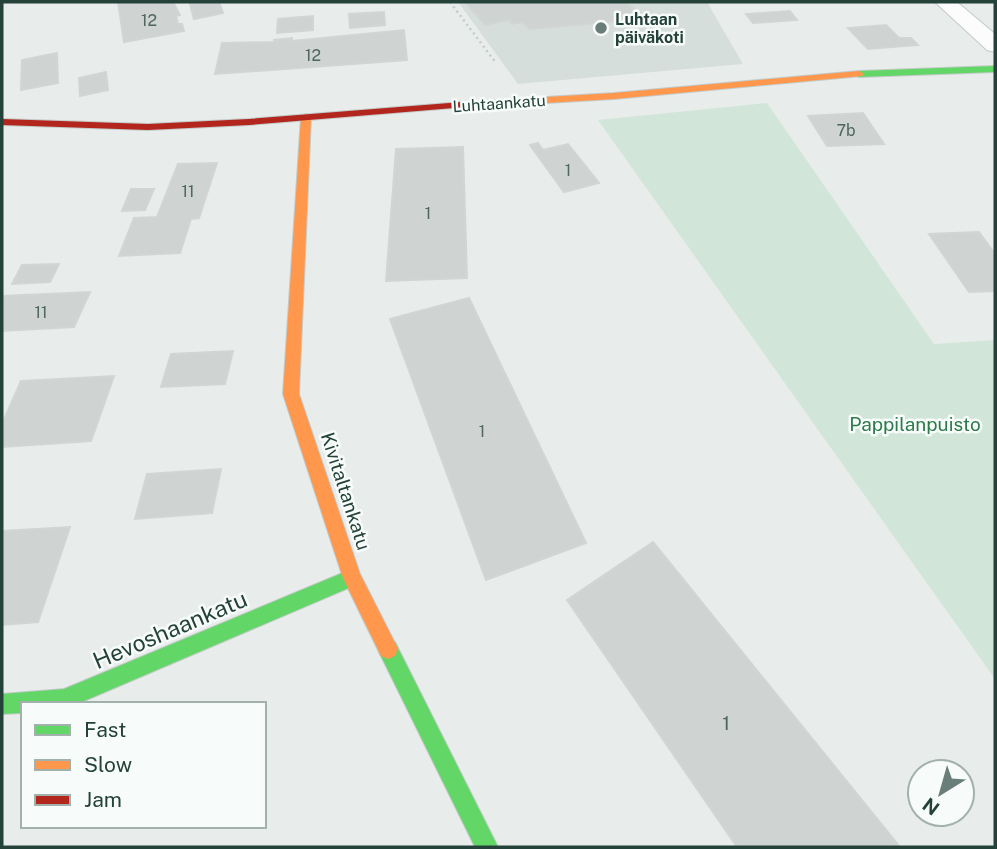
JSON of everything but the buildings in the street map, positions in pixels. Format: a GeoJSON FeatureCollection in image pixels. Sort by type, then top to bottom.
{"type":"FeatureCollection","features":[{"type":"Feature","properties":{"kind":"street"},"geometry":{"type":"LineString","coordinates":[[945,2],[995,44]]}},
{"type":"Feature","properties":{"kind":"street","name":"Luhtaankatu"},"geometry":{"type":"LineString","coordinates":[[2,122],[148,127],[614,96],[880,72],[995,69]]}},
{"type":"Feature","properties":{"kind":"street","name":"Kivitaltankatu"},"geometry":{"type":"LineString","coordinates":[[306,117],[291,394],[352,578],[487,847]]}},
{"type":"Feature","properties":{"kind":"street","name":"Hevoshaankatu"},"geometry":{"type":"LineString","coordinates":[[27,702],[64,699],[352,578]]}},
{"type":"Feature","properties":{"kind":"street","name":"Hevoshaankatu"},"geometry":{"type":"LineString","coordinates":[[2,704],[21,702]]}},
{"type":"Feature","properties":{"kind":"path"},"geometry":{"type":"LineString","coordinates":[[450,2],[499,67]]}},
{"type":"Feature","properties":{"kind":"shaded area","name":"Luhtaan päiväkoti"},"geometry":{"type":"Polygon","coordinates":[[[458,2],[707,2],[743,64],[518,84],[458,2]]]}},
{"type":"Feature","properties":{"kind":"green space","name":"Pappilanpuisto"},"geometry":{"type":"Polygon","coordinates":[[[767,103],[934,344],[995,340],[995,679],[598,120],[767,103]]]}},
{"type":"Feature","properties":{"kind":"traffic: fast"},"geometry":{"type":"LineString","coordinates":[[859,74],[995,69]]}},
{"type":"Feature","properties":{"kind":"traffic: fast"},"geometry":{"type":"LineString","coordinates":[[27,702],[64,699],[352,578]]}},
{"type":"Feature","properties":{"kind":"traffic: fast"},"geometry":{"type":"LineString","coordinates":[[388,649],[487,847]]}},
{"type":"Feature","properties":{"kind":"traffic: fast"},"geometry":{"type":"LineString","coordinates":[[2,704],[21,702]]}},
{"type":"Feature","properties":{"kind":"traffic: slow"},"geometry":{"type":"LineString","coordinates":[[462,105],[614,96],[859,74]]}},
{"type":"Feature","properties":{"kind":"traffic: slow"},"geometry":{"type":"LineString","coordinates":[[306,117],[291,394],[352,578],[388,649]]}},
{"type":"Feature","properties":{"kind":"traffic: jam"},"geometry":{"type":"LineString","coordinates":[[2,122],[148,127],[462,105]]}},
{"type":"Feature","properties":{"kind":"place","name":"Luhtaan päiväkoti"},"geometry":{"type":"Point","coordinates":[601,28]}}]}
